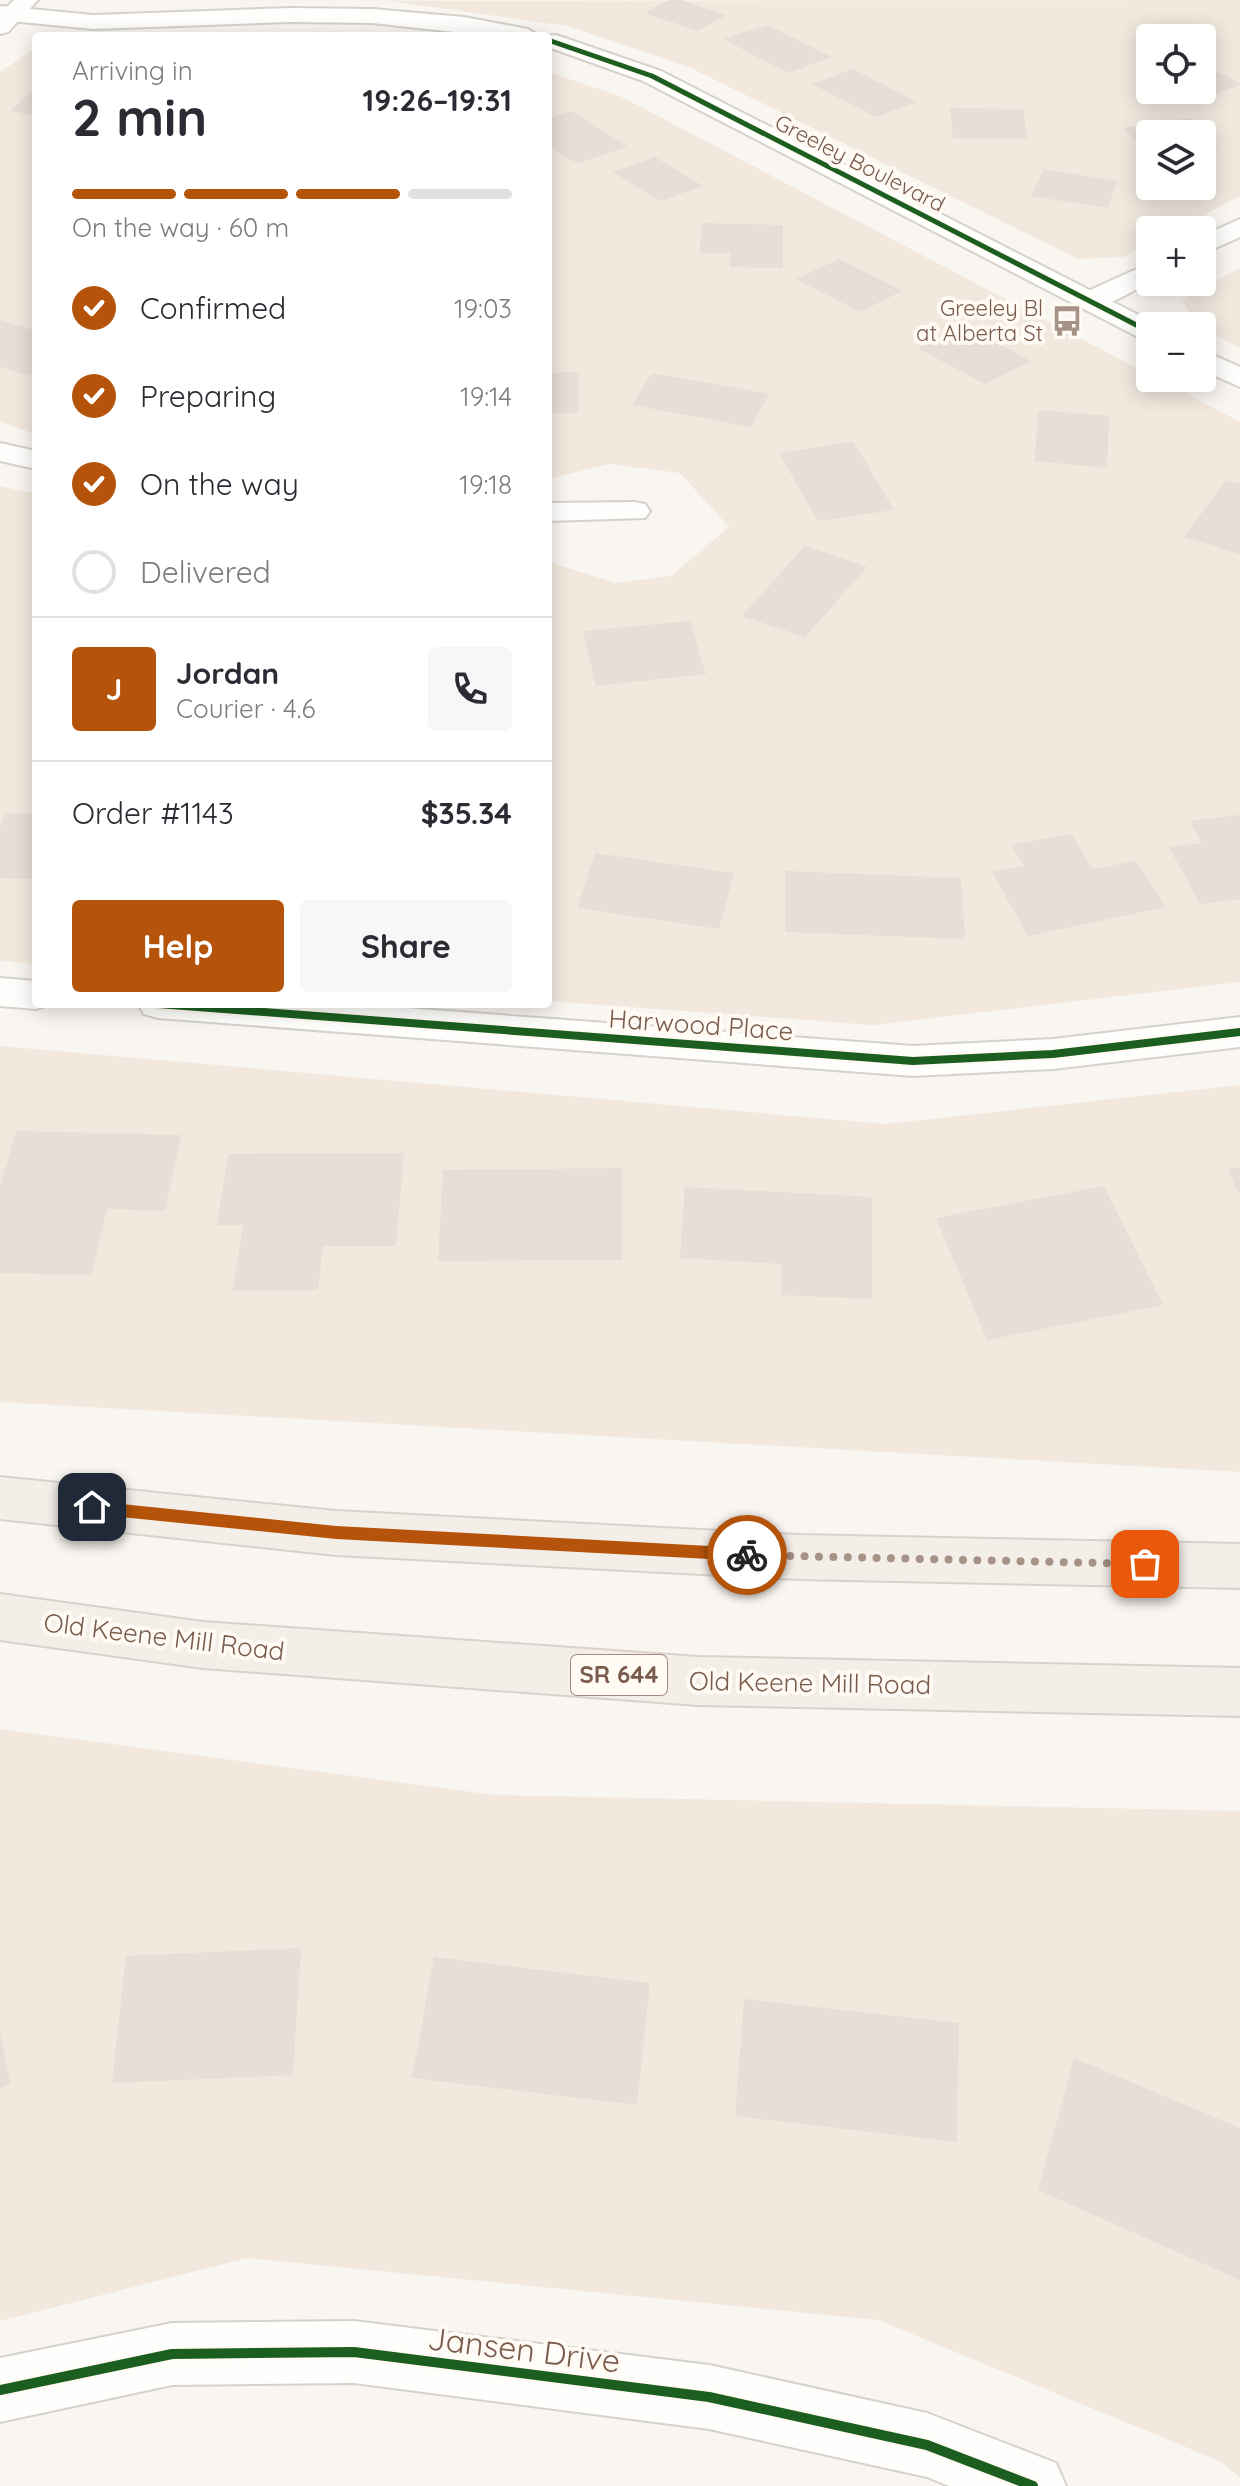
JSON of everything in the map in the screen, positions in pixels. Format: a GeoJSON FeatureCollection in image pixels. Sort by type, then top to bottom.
{"type":"FeatureCollection","features":[{"type":"Feature","properties":{"kind":"main road"},"geometry":{"type":"LineString","coordinates":[[0,1498],[336,1533],[798,1557],[1240,1566]]}},
{"type":"Feature","properties":{"kind":"main road","name":"Old Keene Mill Road"},"geometry":{"type":"LineString","coordinates":[[0,1617],[203,1645],[698,1681],[1240,1692]]}},
{"type":"Feature","properties":{"kind":"street"},"geometry":{"type":"LineString","coordinates":[[10,14],[93,22],[290,15],[372,16],[464,24],[507,32]]}},
{"type":"Feature","properties":{"kind":"street","name":"Greeley Boulevard"},"geometry":{"type":"LineString","coordinates":[[552,41],[652,76],[1136,325]]}},
{"type":"Feature","properties":{"kind":"street"},"geometry":{"type":"LineString","coordinates":[[1216,239],[1240,227]]}},
{"type":"Feature","properties":{"kind":"street"},"geometry":{"type":"LineString","coordinates":[[1089,301],[1136,278]]}},
{"type":"Feature","properties":{"kind":"street"},"geometry":{"type":"LineString","coordinates":[[1216,366],[1240,378]]}},
{"type":"Feature","properties":{"kind":"street"},"geometry":{"type":"LineString","coordinates":[[0,452],[32,459]]}},
{"type":"Feature","properties":{"kind":"street"},"geometry":{"type":"LineString","coordinates":[[552,512],[634,511]]}},
{"type":"Feature","properties":{"kind":"street"},"geometry":{"type":"LineString","coordinates":[[0,992],[32,995]]}},
{"type":"Feature","properties":{"kind":"street","name":"Harwood Place"},"geometry":{"type":"LineString","coordinates":[[211,1008],[913,1061],[1053,1054],[1240,1032]]}},
{"type":"Feature","properties":{"kind":"street","name":"Jansen Drive"},"geometry":{"type":"LineString","coordinates":[[0,2390],[172,2354],[354,2352],[709,2397],[927,2445],[1033,2486]]}},
{"type":"Feature","properties":{"kind":"shaded area"},"geometry":{"type":"Polygon","coordinates":[[[1240,0],[1240,196],[1202,216],[1136,216],[1136,251],[1124,257],[1078,259],[689,67],[568,26],[388,1],[89,1],[1240,0]]]}},
{"type":"Feature","properties":{"kind":"shaded area"},"geometry":{"type":"Polygon","coordinates":[[[32,51],[32,433],[0,422],[0,72],[32,51]]]}},
{"type":"Feature","properties":{"kind":"shaded area"},"geometry":{"type":"Polygon","coordinates":[[[552,73],[620,96],[1136,368],[1136,392],[1183,392],[1240,422],[1240,982],[873,1025],[552,1001],[552,563],[616,583],[671,576],[729,527],[680,473],[609,464],[552,478],[552,73]]]}},
{"type":"Feature","properties":{"kind":"shaded area"},"geometry":{"type":"Polygon","coordinates":[[[1240,268],[1240,348],[1216,335],[1216,312],[1189,312],[1182,300],[1189,296],[1216,296],[1216,281],[1240,268]]]}},
{"type":"Feature","properties":{"kind":"shaded area"},"geometry":{"type":"Polygon","coordinates":[[[0,486],[32,493],[32,964],[0,961],[0,486]]]}},
{"type":"Feature","properties":{"kind":"shaded area"},"geometry":{"type":"Polygon","coordinates":[[[0,1046],[885,1124],[1240,1085],[1240,1472],[0,1402],[0,1046]]]}},
{"type":"Feature","properties":{"kind":"shaded area"},"geometry":{"type":"Polygon","coordinates":[[[0,1729],[494,1795],[1240,1811],[1240,2478],[1222,2462],[878,2320],[247,2258],[0,2321],[0,1729]]]}},
{"type":"Feature","properties":{"kind":"building"},"geometry":{"type":"Polygon","coordinates":[[[670,0],[681,0],[727,15],[698,31],[645,13],[670,0]]]}},
{"type":"Feature","properties":{"kind":"building"},"geometry":{"type":"Polygon","coordinates":[[[768,25],[832,57],[788,73],[723,39],[768,25]]]}},
{"type":"Feature","properties":{"kind":"building"},"geometry":{"type":"Polygon","coordinates":[[[853,69],[917,102],[876,117],[812,84],[853,69]]]}},
{"type":"Feature","properties":{"kind":"building"},"geometry":{"type":"Polygon","coordinates":[[[1216,71],[1240,83],[1216,94],[1216,71]]]}},
{"type":"Feature","properties":{"kind":"building"},"geometry":{"type":"Polygon","coordinates":[[[32,91],[32,114],[9,111],[32,91]]]}},
{"type":"Feature","properties":{"kind":"building"},"geometry":{"type":"Polygon","coordinates":[[[950,108],[1023,109],[1028,139],[953,138],[950,108]]]}},
{"type":"Feature","properties":{"kind":"building"},"geometry":{"type":"Polygon","coordinates":[[[572,111],[628,147],[577,164],[552,148],[552,118],[572,111]]]}},
{"type":"Feature","properties":{"kind":"building"},"geometry":{"type":"Polygon","coordinates":[[[1136,126],[1136,141],[1123,128],[1136,126]]]}},
{"type":"Feature","properties":{"kind":"building"},"geometry":{"type":"Polygon","coordinates":[[[655,157],[703,186],[660,201],[613,172],[655,157]]]}},
{"type":"Feature","properties":{"kind":"building"},"geometry":{"type":"Polygon","coordinates":[[[1044,169],[1118,181],[1107,208],[1031,196],[1044,169]]]}},
{"type":"Feature","properties":{"kind":"building"},"geometry":{"type":"Polygon","coordinates":[[[701,223],[783,225],[783,268],[730,267],[730,253],[700,253],[701,223]]]}},
{"type":"Feature","properties":{"kind":"building"},"geometry":{"type":"Polygon","coordinates":[[[839,259],[902,291],[860,312],[796,279],[839,259]]]}},
{"type":"Feature","properties":{"kind":"building"},"geometry":{"type":"Polygon","coordinates":[[[0,320],[32,330],[32,375],[0,367],[0,320]]]}},
{"type":"Feature","properties":{"kind":"building"},"geometry":{"type":"Polygon","coordinates":[[[964,325],[1031,361],[984,384],[918,348],[964,325]]]}},
{"type":"Feature","properties":{"kind":"building"},"geometry":{"type":"Polygon","coordinates":[[[579,372],[579,413],[552,413],[552,373],[579,372]]]}},
{"type":"Feature","properties":{"kind":"building"},"geometry":{"type":"Polygon","coordinates":[[[652,373],[769,394],[751,427],[632,405],[652,373]]]}},
{"type":"Feature","properties":{"kind":"building"},"geometry":{"type":"Polygon","coordinates":[[[1038,410],[1109,416],[1107,468],[1035,461],[1038,410]]]}},
{"type":"Feature","properties":{"kind":"building"},"geometry":{"type":"Polygon","coordinates":[[[853,441],[894,510],[818,521],[779,453],[853,441]]]}},
{"type":"Feature","properties":{"kind":"building"},"geometry":{"type":"Polygon","coordinates":[[[1226,480],[1240,484],[1240,554],[1184,537],[1226,480]]]}},
{"type":"Feature","properties":{"kind":"building"},"geometry":{"type":"Polygon","coordinates":[[[805,546],[867,567],[805,637],[742,616],[805,546]]]}},
{"type":"Feature","properties":{"kind":"building"},"geometry":{"type":"Polygon","coordinates":[[[690,621],[706,674],[596,686],[583,631],[690,621]]]}},
{"type":"Feature","properties":{"kind":"building"},"geometry":{"type":"Polygon","coordinates":[[[5,813],[32,814],[32,879],[0,878],[0,828],[5,813]]]}},
{"type":"Feature","properties":{"kind":"building"},"geometry":{"type":"Polygon","coordinates":[[[1240,815],[1240,899],[1200,904],[1169,847],[1202,843],[1190,821],[1240,815]]]}},
{"type":"Feature","properties":{"kind":"building"},"geometry":{"type":"Polygon","coordinates":[[[1071,834],[1093,869],[1136,861],[1166,907],[1028,936],[992,872],[1024,866],[1011,845],[1071,834]]]}},
{"type":"Feature","properties":{"kind":"building"},"geometry":{"type":"Polygon","coordinates":[[[595,853],[734,873],[719,929],[577,908],[595,853]]]}},
{"type":"Feature","properties":{"kind":"building"},"geometry":{"type":"Polygon","coordinates":[[[785,871],[961,878],[965,939],[785,932],[785,871]]]}},
{"type":"Feature","properties":{"kind":"building"},"geometry":{"type":"Polygon","coordinates":[[[16,1131],[181,1135],[165,1211],[107,1209],[91,1275],[0,1273],[0,1186],[16,1131]]]}},
{"type":"Feature","properties":{"kind":"building"},"geometry":{"type":"Polygon","coordinates":[[[404,1153],[396,1246],[323,1246],[318,1290],[233,1291],[243,1225],[217,1225],[228,1154],[404,1153]]]}},
{"type":"Feature","properties":{"kind":"building"},"geometry":{"type":"Polygon","coordinates":[[[1240,1167],[1240,1196],[1227,1169],[1240,1167]]]}},
{"type":"Feature","properties":{"kind":"building"},"geometry":{"type":"Polygon","coordinates":[[[622,1168],[622,1260],[438,1261],[443,1170],[622,1168]]]}},
{"type":"Feature","properties":{"kind":"building"},"geometry":{"type":"Polygon","coordinates":[[[1104,1186],[1163,1305],[987,1340],[936,1218],[1104,1186]]]}},
{"type":"Feature","properties":{"kind":"building"},"geometry":{"type":"Polygon","coordinates":[[[685,1187],[872,1197],[872,1299],[781,1295],[781,1264],[680,1258],[685,1187]]]}},
{"type":"Feature","properties":{"kind":"building"},"geometry":{"type":"Polygon","coordinates":[[[301,1948],[293,2075],[112,2083],[126,1956],[301,1948]]]}},
{"type":"Feature","properties":{"kind":"building"},"geometry":{"type":"Polygon","coordinates":[[[434,1957],[650,1983],[637,2105],[412,2078],[434,1957]]]}},
{"type":"Feature","properties":{"kind":"building"},"geometry":{"type":"Polygon","coordinates":[[[744,1999],[959,2023],[957,2142],[735,2116],[744,1999]]]}},
{"type":"Feature","properties":{"kind":"building"},"geometry":{"type":"Polygon","coordinates":[[[0,2034],[11,2084],[0,2088],[0,2034]]]}},
{"type":"Feature","properties":{"kind":"building"},"geometry":{"type":"Polygon","coordinates":[[[1074,2058],[1240,2128],[1240,2280],[1038,2190],[1074,2058]]]}},
{"type":"Feature","properties":{"kind":"cycle path"},"geometry":{"type":"LineString","coordinates":[[552,41],[652,76],[1136,325]]}},
{"type":"Feature","properties":{"kind":"cycle path"},"geometry":{"type":"LineString","coordinates":[[211,1008],[913,1061],[1053,1054],[1240,1032]]}},
{"type":"Feature","properties":{"kind":"cycle path"},"geometry":{"type":"LineString","coordinates":[[0,2390],[172,2354],[354,2352],[709,2397],[927,2445],[1033,2486]]}},
{"type":"Feature","properties":{"kind":"way so far"},"geometry":{"type":"LineString","coordinates":[[747,1555],[1145,1564]]}},
{"type":"Feature","properties":{"kind":"place","name":"Greeley Bl at Alberta St"},"geometry":{"type":"Point","coordinates":[1067,321]}},
{"type":"Feature","properties":{"kind":"route"},"geometry":{"type":"LineString","coordinates":[[92,1507],[336,1533],[747,1555]]}}]}
